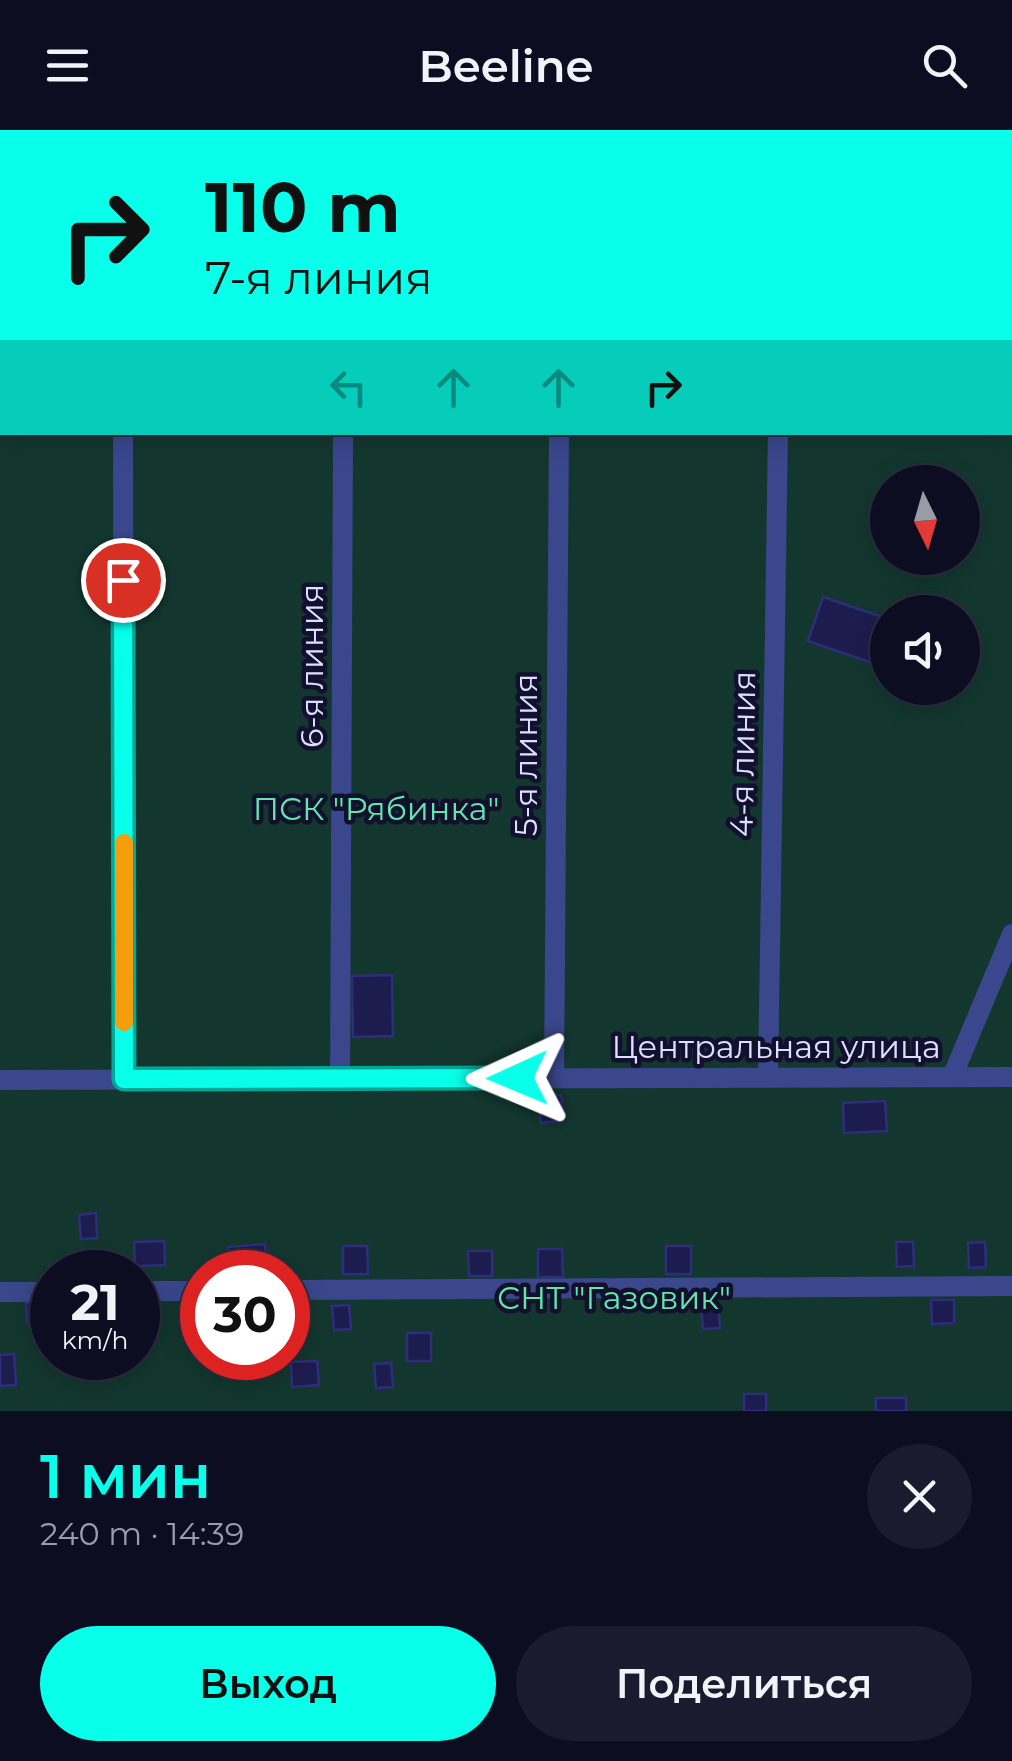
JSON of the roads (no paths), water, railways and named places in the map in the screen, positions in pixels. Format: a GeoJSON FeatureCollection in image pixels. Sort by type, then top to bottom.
{"type":"FeatureCollection","features":[{"type":"Feature","properties":{"kind":"street"},"geometry":{"type":"LineString","coordinates":[[122,435],[124,1079]]}},
{"type":"Feature","properties":{"kind":"street","name":"6-я линия"},"geometry":{"type":"LineString","coordinates":[[340,1080],[343,435]]}},
{"type":"Feature","properties":{"kind":"street","name":"5-я линия"},"geometry":{"type":"LineString","coordinates":[[554,1077],[559,435]]}},
{"type":"Feature","properties":{"kind":"street","name":"4-я линия"},"geometry":{"type":"LineString","coordinates":[[768,1077],[778,435]]}},
{"type":"Feature","properties":{"kind":"street"},"geometry":{"type":"LineString","coordinates":[[952,1077],[1012,934]]}},
{"type":"Feature","properties":{"kind":"street","name":"Центральная улица"},"geometry":{"type":"LineString","coordinates":[[0,1080],[1012,1076]]}},
{"type":"Feature","properties":{"kind":"street"},"geometry":{"type":"LineString","coordinates":[[310,1290],[1012,1286]]}},
{"type":"Feature","properties":{"kind":"street"},"geometry":{"type":"LineString","coordinates":[[0,1292],[30,1292]]}},
{"type":"Feature","properties":{"kind":"park label","name":"ПСК \"Рябинка\""},"geometry":{"type":"Point","coordinates":[376,809]}},
{"type":"Feature","properties":{"kind":"park label","name":"СНТ \"Газовик\""},"geometry":{"type":"Point","coordinates":[614,1298]}}]}
